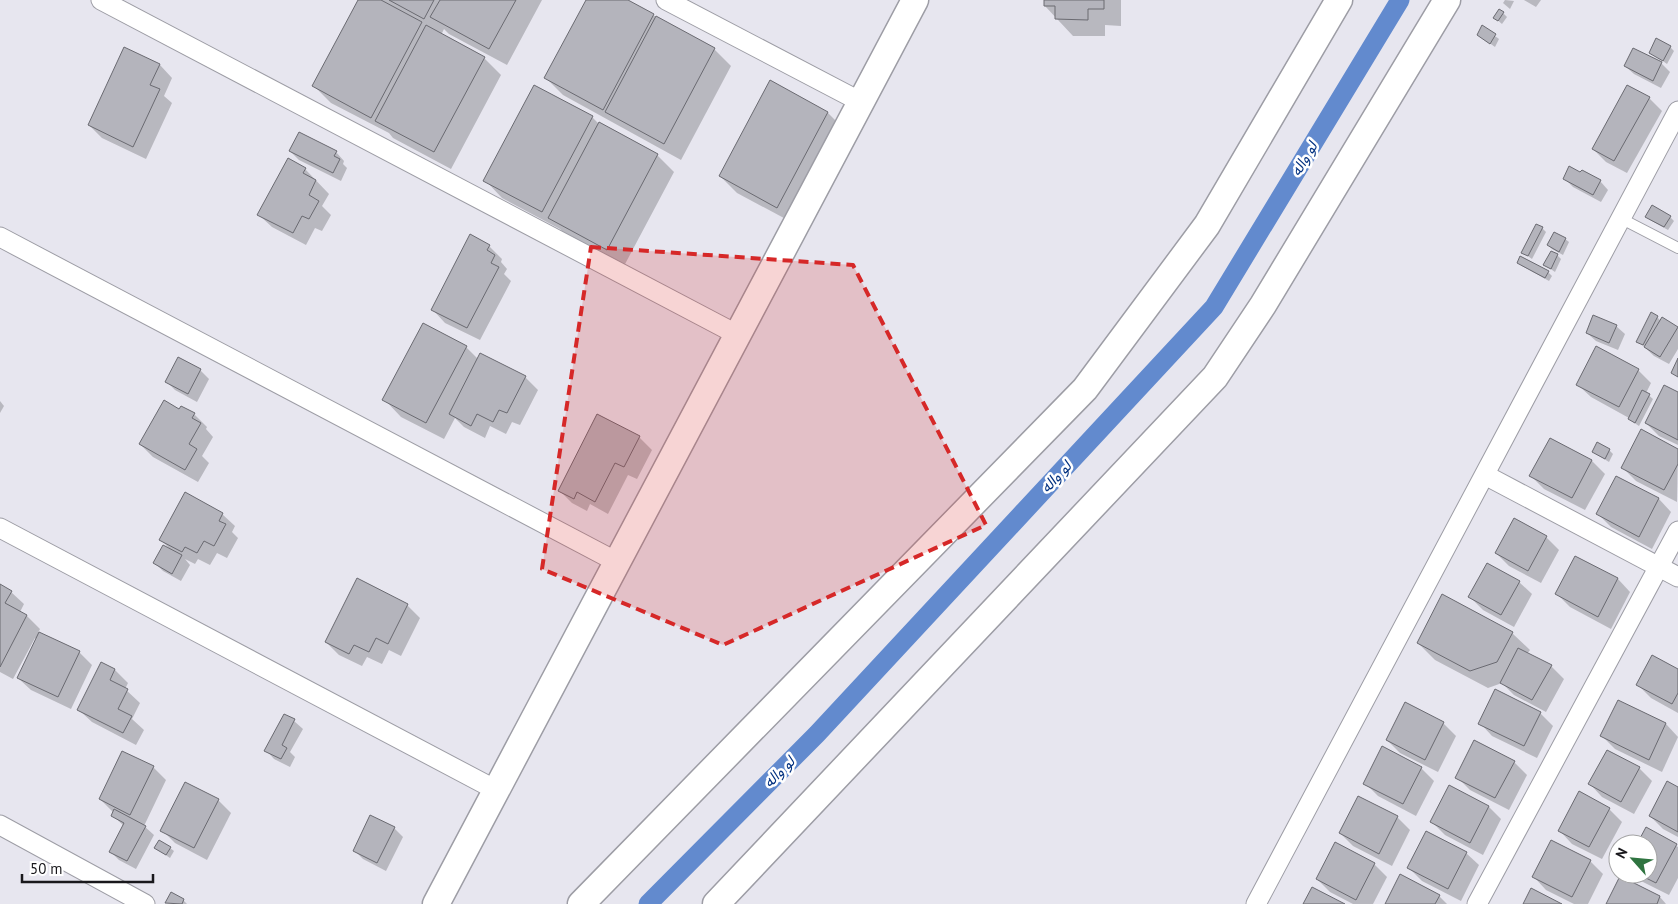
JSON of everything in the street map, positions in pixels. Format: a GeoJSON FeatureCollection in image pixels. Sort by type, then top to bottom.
{"type":"FeatureCollection","features":[{"type":"Feature","properties":{"kind":"street"},"geometry":{"type":"LineString","coordinates":[[101,0],[738,334]]}},
{"type":"Feature","properties":{"kind":"street"},"geometry":{"type":"LineString","coordinates":[[666,0],[861,102]]}},
{"type":"Feature","properties":{"kind":"street"},"geometry":{"type":"LineString","coordinates":[[436,904],[916,0]]}},
{"type":"Feature","properties":{"kind":"street"},"geometry":{"type":"LineString","coordinates":[[581,904],[1085,389],[1207,225],[1340,0]]}},
{"type":"Feature","properties":{"kind":"street"},"geometry":{"type":"LineString","coordinates":[[716,904],[1215,376],[1263,305],[1448,0]]}},
{"type":"Feature","properties":{"kind":"street"},"geometry":{"type":"LineString","coordinates":[[1256,904],[1678,111]]}},
{"type":"Feature","properties":{"kind":"street"},"geometry":{"type":"LineString","coordinates":[[0,237],[617,562]]}},
{"type":"Feature","properties":{"kind":"street"},"geometry":{"type":"LineString","coordinates":[[1485,475],[1678,577]]}},
{"type":"Feature","properties":{"kind":"street"},"geometry":{"type":"LineString","coordinates":[[0,528],[496,790]]}},
{"type":"Feature","properties":{"kind":"street"},"geometry":{"type":"LineString","coordinates":[[1477,904],[1678,530]]}},
{"type":"Feature","properties":{"kind":"street"},"geometry":{"type":"LineString","coordinates":[[0,825],[145,904]]}},
{"type":"Feature","properties":{"kind":"lane"},"geometry":{"type":"LineString","coordinates":[[1622,219],[1678,248]]}},
{"type":"Feature","properties":{"kind":"highlighted area"},"geometry":{"type":"Polygon","coordinates":[[[591,247],[853,265],[986,525],[723,645],[542,569],[591,247]]]}},
{"type":"Feature","properties":{"kind":"building"},"geometry":{"type":"Polygon","coordinates":[[[358,0],[381,0],[422,22],[371,118],[312,86],[358,0]]]}},
{"type":"Feature","properties":{"kind":"building"},"geometry":{"type":"Polygon","coordinates":[[[389,0],[434,0],[424,19],[389,0]]]}},
{"type":"Feature","properties":{"kind":"building"},"geometry":{"type":"Polygon","coordinates":[[[440,0],[516,0],[489,49],[430,17],[440,0]]]}},
{"type":"Feature","properties":{"kind":"building"},"geometry":{"type":"Polygon","coordinates":[[[586,0],[628,0],[654,14],[603,110],[544,78],[586,0]]]}},
{"type":"Feature","properties":{"kind":"building"},"geometry":{"type":"Polygon","coordinates":[[[1044,0],[1104,0],[1104,9],[1088,9],[1088,20],[1055,19],[1055,6],[1044,6],[1044,0]]]}},
{"type":"Feature","properties":{"kind":"building"},"geometry":{"type":"Polygon","coordinates":[[[1499,9],[1504,12],[1498,21],[1493,18],[1499,9]]]}},
{"type":"Feature","properties":{"kind":"building"},"geometry":{"type":"Polygon","coordinates":[[[656,16],[715,48],[664,144],[605,112],[656,16]]]}},
{"type":"Feature","properties":{"kind":"building"},"geometry":{"type":"Polygon","coordinates":[[[426,25],[485,57],[434,152],[375,121],[426,25]]]}},
{"type":"Feature","properties":{"kind":"building"},"geometry":{"type":"Polygon","coordinates":[[[1482,25],[1496,34],[1490,44],[1477,35],[1482,25]]]}},
{"type":"Feature","properties":{"kind":"building"},"geometry":{"type":"Polygon","coordinates":[[[1656,38],[1671,46],[1663,61],[1649,53],[1656,38]]]}},
{"type":"Feature","properties":{"kind":"building"},"geometry":{"type":"Polygon","coordinates":[[[124,47],[160,64],[150,85],[160,89],[133,147],[88,125],[124,47]]]}},
{"type":"Feature","properties":{"kind":"building"},"geometry":{"type":"Polygon","coordinates":[[[1633,48],[1662,62],[1653,81],[1624,66],[1633,48]]]}},
{"type":"Feature","properties":{"kind":"building"},"geometry":{"type":"Polygon","coordinates":[[[770,80],[828,112],[777,208],[719,176],[770,80]]]}},
{"type":"Feature","properties":{"kind":"building"},"geometry":{"type":"Polygon","coordinates":[[[534,85],[593,116],[542,212],[483,181],[534,85]]]}},
{"type":"Feature","properties":{"kind":"building"},"geometry":{"type":"Polygon","coordinates":[[[1627,85],[1650,97],[1614,161],[1592,149],[1627,85]]]}},
{"type":"Feature","properties":{"kind":"building"},"geometry":{"type":"Polygon","coordinates":[[[599,122],[658,154],[607,250],[548,218],[599,122]]]}},
{"type":"Feature","properties":{"kind":"building"},"geometry":{"type":"Polygon","coordinates":[[[299,132],[337,151],[334,156],[340,159],[333,173],[289,151],[299,132]]]}},
{"type":"Feature","properties":{"kind":"building"},"geometry":{"type":"Polygon","coordinates":[[[288,158],[306,168],[303,173],[316,180],[309,195],[319,201],[309,219],[302,216],[293,233],[257,215],[288,158]]]}},
{"type":"Feature","properties":{"kind":"building"},"geometry":{"type":"Polygon","coordinates":[[[1569,166],[1580,172],[1582,170],[1601,180],[1593,195],[1563,179],[1569,166]]]}},
{"type":"Feature","properties":{"kind":"building"},"geometry":{"type":"Polygon","coordinates":[[[1652,205],[1671,216],[1664,227],[1645,217],[1652,205]]]}},
{"type":"Feature","properties":{"kind":"building"},"geometry":{"type":"Polygon","coordinates":[[[1536,224],[1543,227],[1528,256],[1521,253],[1536,224]]]}},
{"type":"Feature","properties":{"kind":"building"},"geometry":{"type":"Polygon","coordinates":[[[1554,232],[1566,238],[1559,252],[1547,245],[1554,232]]]}},
{"type":"Feature","properties":{"kind":"building"},"geometry":{"type":"Polygon","coordinates":[[[470,234],[490,245],[487,250],[495,255],[491,263],[499,267],[467,328],[431,310],[470,234]]]}},
{"type":"Feature","properties":{"kind":"building"},"geometry":{"type":"Polygon","coordinates":[[[1551,251],[1558,254],[1551,269],[1543,265],[1551,251]]]}},
{"type":"Feature","properties":{"kind":"building"},"geometry":{"type":"Polygon","coordinates":[[[1520,256],[1549,271],[1545,278],[1517,263],[1520,256]]]}},
{"type":"Feature","properties":{"kind":"building"},"geometry":{"type":"Polygon","coordinates":[[[1651,312],[1658,316],[1643,345],[1636,342],[1651,312]]]}},
{"type":"Feature","properties":{"kind":"building"},"geometry":{"type":"Polygon","coordinates":[[[1593,315],[1617,325],[1609,343],[1586,333],[1593,315]]]}},
{"type":"Feature","properties":{"kind":"building"},"geometry":{"type":"Polygon","coordinates":[[[1662,317],[1678,327],[1660,357],[1644,347],[1662,317]]]}},
{"type":"Feature","properties":{"kind":"building"},"geometry":{"type":"Polygon","coordinates":[[[423,323],[467,346],[426,423],[382,400],[423,323]]]}},
{"type":"Feature","properties":{"kind":"building"},"geometry":{"type":"Polygon","coordinates":[[[1596,346],[1639,369],[1619,407],[1576,385],[1596,346]]]}},
{"type":"Feature","properties":{"kind":"building"},"geometry":{"type":"Polygon","coordinates":[[[480,353],[526,376],[507,413],[499,410],[493,422],[477,414],[471,426],[449,414],[480,353]]]}},
{"type":"Feature","properties":{"kind":"building"},"geometry":{"type":"Polygon","coordinates":[[[178,357],[201,369],[188,394],[165,382],[178,357]]]}},
{"type":"Feature","properties":{"kind":"building"},"geometry":{"type":"Polygon","coordinates":[[[1678,358],[1678,377],[1671,373],[1678,358]]]}},
{"type":"Feature","properties":{"kind":"building"},"geometry":{"type":"Polygon","coordinates":[[[1664,385],[1678,392],[1678,440],[1645,423],[1664,385]]]}},
{"type":"Feature","properties":{"kind":"building"},"geometry":{"type":"Polygon","coordinates":[[[1642,390],[1650,394],[1635,423],[1628,419],[1642,390]]]}},
{"type":"Feature","properties":{"kind":"building"},"geometry":{"type":"Polygon","coordinates":[[[164,400],[179,409],[181,406],[195,413],[192,418],[201,423],[189,444],[197,449],[185,470],[139,444],[164,400]]]}},
{"type":"Feature","properties":{"kind":"building"},"geometry":{"type":"Polygon","coordinates":[[[597,414],[640,436],[624,467],[615,463],[595,502],[577,492],[574,499],[558,491],[597,414]]]}},
{"type":"Feature","properties":{"kind":"building"},"geometry":{"type":"Polygon","coordinates":[[[1641,429],[1678,449],[1678,464],[1664,490],[1621,468],[1641,429]]]}},
{"type":"Feature","properties":{"kind":"building"},"geometry":{"type":"Polygon","coordinates":[[[1550,438],[1592,460],[1572,498],[1529,476],[1550,438]]]}},
{"type":"Feature","properties":{"kind":"building"},"geometry":{"type":"Polygon","coordinates":[[[1597,442],[1610,449],[1605,459],[1592,452],[1597,442]]]}},
{"type":"Feature","properties":{"kind":"building"},"geometry":{"type":"Polygon","coordinates":[[[1616,476],[1659,498],[1639,537],[1596,514],[1616,476]]]}},
{"type":"Feature","properties":{"kind":"building"},"geometry":{"type":"Polygon","coordinates":[[[185,492],[223,513],[219,521],[226,524],[214,546],[204,541],[197,553],[185,547],[182,552],[159,540],[185,492]]]}},
{"type":"Feature","properties":{"kind":"building"},"geometry":{"type":"Polygon","coordinates":[[[1514,518],[1547,536],[1528,571],[1495,553],[1514,518]]]}},
{"type":"Feature","properties":{"kind":"building"},"geometry":{"type":"Polygon","coordinates":[[[163,545],[182,555],[172,574],[153,563],[163,545]]]}},
{"type":"Feature","properties":{"kind":"building"},"geometry":{"type":"Polygon","coordinates":[[[1575,556],[1618,578],[1598,617],[1555,594],[1575,556]]]}},
{"type":"Feature","properties":{"kind":"building"},"geometry":{"type":"Polygon","coordinates":[[[1487,563],[1520,581],[1501,615],[1468,597],[1487,563]]]}},
{"type":"Feature","properties":{"kind":"building"},"geometry":{"type":"Polygon","coordinates":[[[357,578],[408,604],[388,644],[376,638],[369,652],[354,645],[349,654],[325,642],[357,578]]]}},
{"type":"Feature","properties":{"kind":"building"},"geometry":{"type":"Polygon","coordinates":[[[0,584],[12,591],[5,603],[27,615],[0,667],[0,584]]]}},
{"type":"Feature","properties":{"kind":"building"},"geometry":{"type":"Polygon","coordinates":[[[1442,594],[1513,632],[1497,662],[1470,671],[1417,643],[1442,594]]]}},
{"type":"Feature","properties":{"kind":"building"},"geometry":{"type":"Polygon","coordinates":[[[39,632],[80,651],[58,697],[17,678],[39,632]]]}},
{"type":"Feature","properties":{"kind":"building"},"geometry":{"type":"Polygon","coordinates":[[[1518,648],[1552,665],[1532,700],[1500,683],[1518,648]]]}},
{"type":"Feature","properties":{"kind":"building"},"geometry":{"type":"Polygon","coordinates":[[[1652,655],[1678,669],[1678,693],[1672,704],[1636,685],[1652,655]]]}},
{"type":"Feature","properties":{"kind":"building"},"geometry":{"type":"Polygon","coordinates":[[[101,662],[115,669],[110,680],[128,689],[118,709],[132,716],[123,733],[77,710],[101,662]]]}},
{"type":"Feature","properties":{"kind":"building"},"geometry":{"type":"Polygon","coordinates":[[[1495,689],[1541,712],[1524,746],[1478,724],[1495,689]]]}},
{"type":"Feature","properties":{"kind":"building"},"geometry":{"type":"Polygon","coordinates":[[[1618,700],[1666,723],[1649,760],[1600,736],[1618,700]]]}},
{"type":"Feature","properties":{"kind":"building"},"geometry":{"type":"Polygon","coordinates":[[[1405,702],[1444,722],[1425,760],[1386,740],[1405,702]]]}},
{"type":"Feature","properties":{"kind":"building"},"geometry":{"type":"Polygon","coordinates":[[[284,714],[295,719],[282,745],[287,748],[281,759],[264,751],[284,714]]]}},
{"type":"Feature","properties":{"kind":"building"},"geometry":{"type":"Polygon","coordinates":[[[1474,740],[1515,761],[1495,798],[1455,778],[1474,740]]]}},
{"type":"Feature","properties":{"kind":"building"},"geometry":{"type":"Polygon","coordinates":[[[1382,746],[1422,767],[1403,804],[1363,784],[1382,746]]]}},
{"type":"Feature","properties":{"kind":"building"},"geometry":{"type":"Polygon","coordinates":[[[1607,750],[1640,767],[1621,802],[1588,784],[1607,750]]]}},
{"type":"Feature","properties":{"kind":"building"},"geometry":{"type":"Polygon","coordinates":[[[122,751],[154,766],[130,815],[99,799],[122,751]]]}},
{"type":"Feature","properties":{"kind":"building"},"geometry":{"type":"Polygon","coordinates":[[[1667,781],[1678,787],[1678,832],[1649,816],[1667,781]]]}},
{"type":"Feature","properties":{"kind":"building"},"geometry":{"type":"Polygon","coordinates":[[[185,782],[219,799],[194,848],[160,831],[185,782]]]}},
{"type":"Feature","properties":{"kind":"building"},"geometry":{"type":"Polygon","coordinates":[[[1449,785],[1489,806],[1470,843],[1430,822],[1449,785]]]}},
{"type":"Feature","properties":{"kind":"building"},"geometry":{"type":"Polygon","coordinates":[[[1579,791],[1610,808],[1589,847],[1558,831],[1579,791]]]}},
{"type":"Feature","properties":{"kind":"building"},"geometry":{"type":"Polygon","coordinates":[[[1358,796],[1398,816],[1379,854],[1339,833],[1358,796]]]}},
{"type":"Feature","properties":{"kind":"building"},"geometry":{"type":"Polygon","coordinates":[[[114,809],[146,826],[127,861],[109,852],[124,823],[111,816],[114,809]]]}},
{"type":"Feature","properties":{"kind":"building"},"geometry":{"type":"Polygon","coordinates":[[[370,815],[395,827],[377,863],[353,851],[370,815]]]}},
{"type":"Feature","properties":{"kind":"building"},"geometry":{"type":"Polygon","coordinates":[[[1646,827],[1677,844],[1658,879],[1658,834],[1642,834],[1646,827]]]}},
{"type":"Feature","properties":{"kind":"building"},"geometry":{"type":"Polygon","coordinates":[[[1426,831],[1467,852],[1448,889],[1407,868],[1426,831]]]}},
{"type":"Feature","properties":{"kind":"building"},"geometry":{"type":"Polygon","coordinates":[[[159,840],[171,847],[166,855],[154,848],[159,840]]]}},
{"type":"Feature","properties":{"kind":"building"},"geometry":{"type":"Polygon","coordinates":[[[1551,840],[1591,860],[1572,897],[1532,877],[1551,840]]]}},
{"type":"Feature","properties":{"kind":"building"},"geometry":{"type":"Polygon","coordinates":[[[1335,842],[1375,863],[1356,900],[1316,879],[1335,842]]]}},
{"type":"Feature","properties":{"kind":"building"},"geometry":{"type":"Polygon","coordinates":[[[1400,874],[1440,895],[1435,904],[1385,904],[1400,874]]]}},
{"type":"Feature","properties":{"kind":"building"},"geometry":{"type":"Polygon","coordinates":[[[1616,884],[1636,884],[1660,896],[1657,904],[1606,904],[1616,884]]]}},
{"type":"Feature","properties":{"kind":"building"},"geometry":{"type":"Polygon","coordinates":[[[1312,887],[1345,904],[1303,904],[1312,887]]]}},
{"type":"Feature","properties":{"kind":"building"},"geometry":{"type":"Polygon","coordinates":[[[1531,888],[1562,904],[1523,904],[1531,888]]]}},
{"type":"Feature","properties":{"kind":"building"},"geometry":{"type":"Polygon","coordinates":[[[171,892],[184,899],[182,904],[165,903],[171,892]]]}},
{"type":"Feature","properties":{"kind":"waterway","name":"لو واله"},"geometry":{"type":"LineString","coordinates":[[648,904],[817,734],[1214,307],[1400,0]]}}]}
